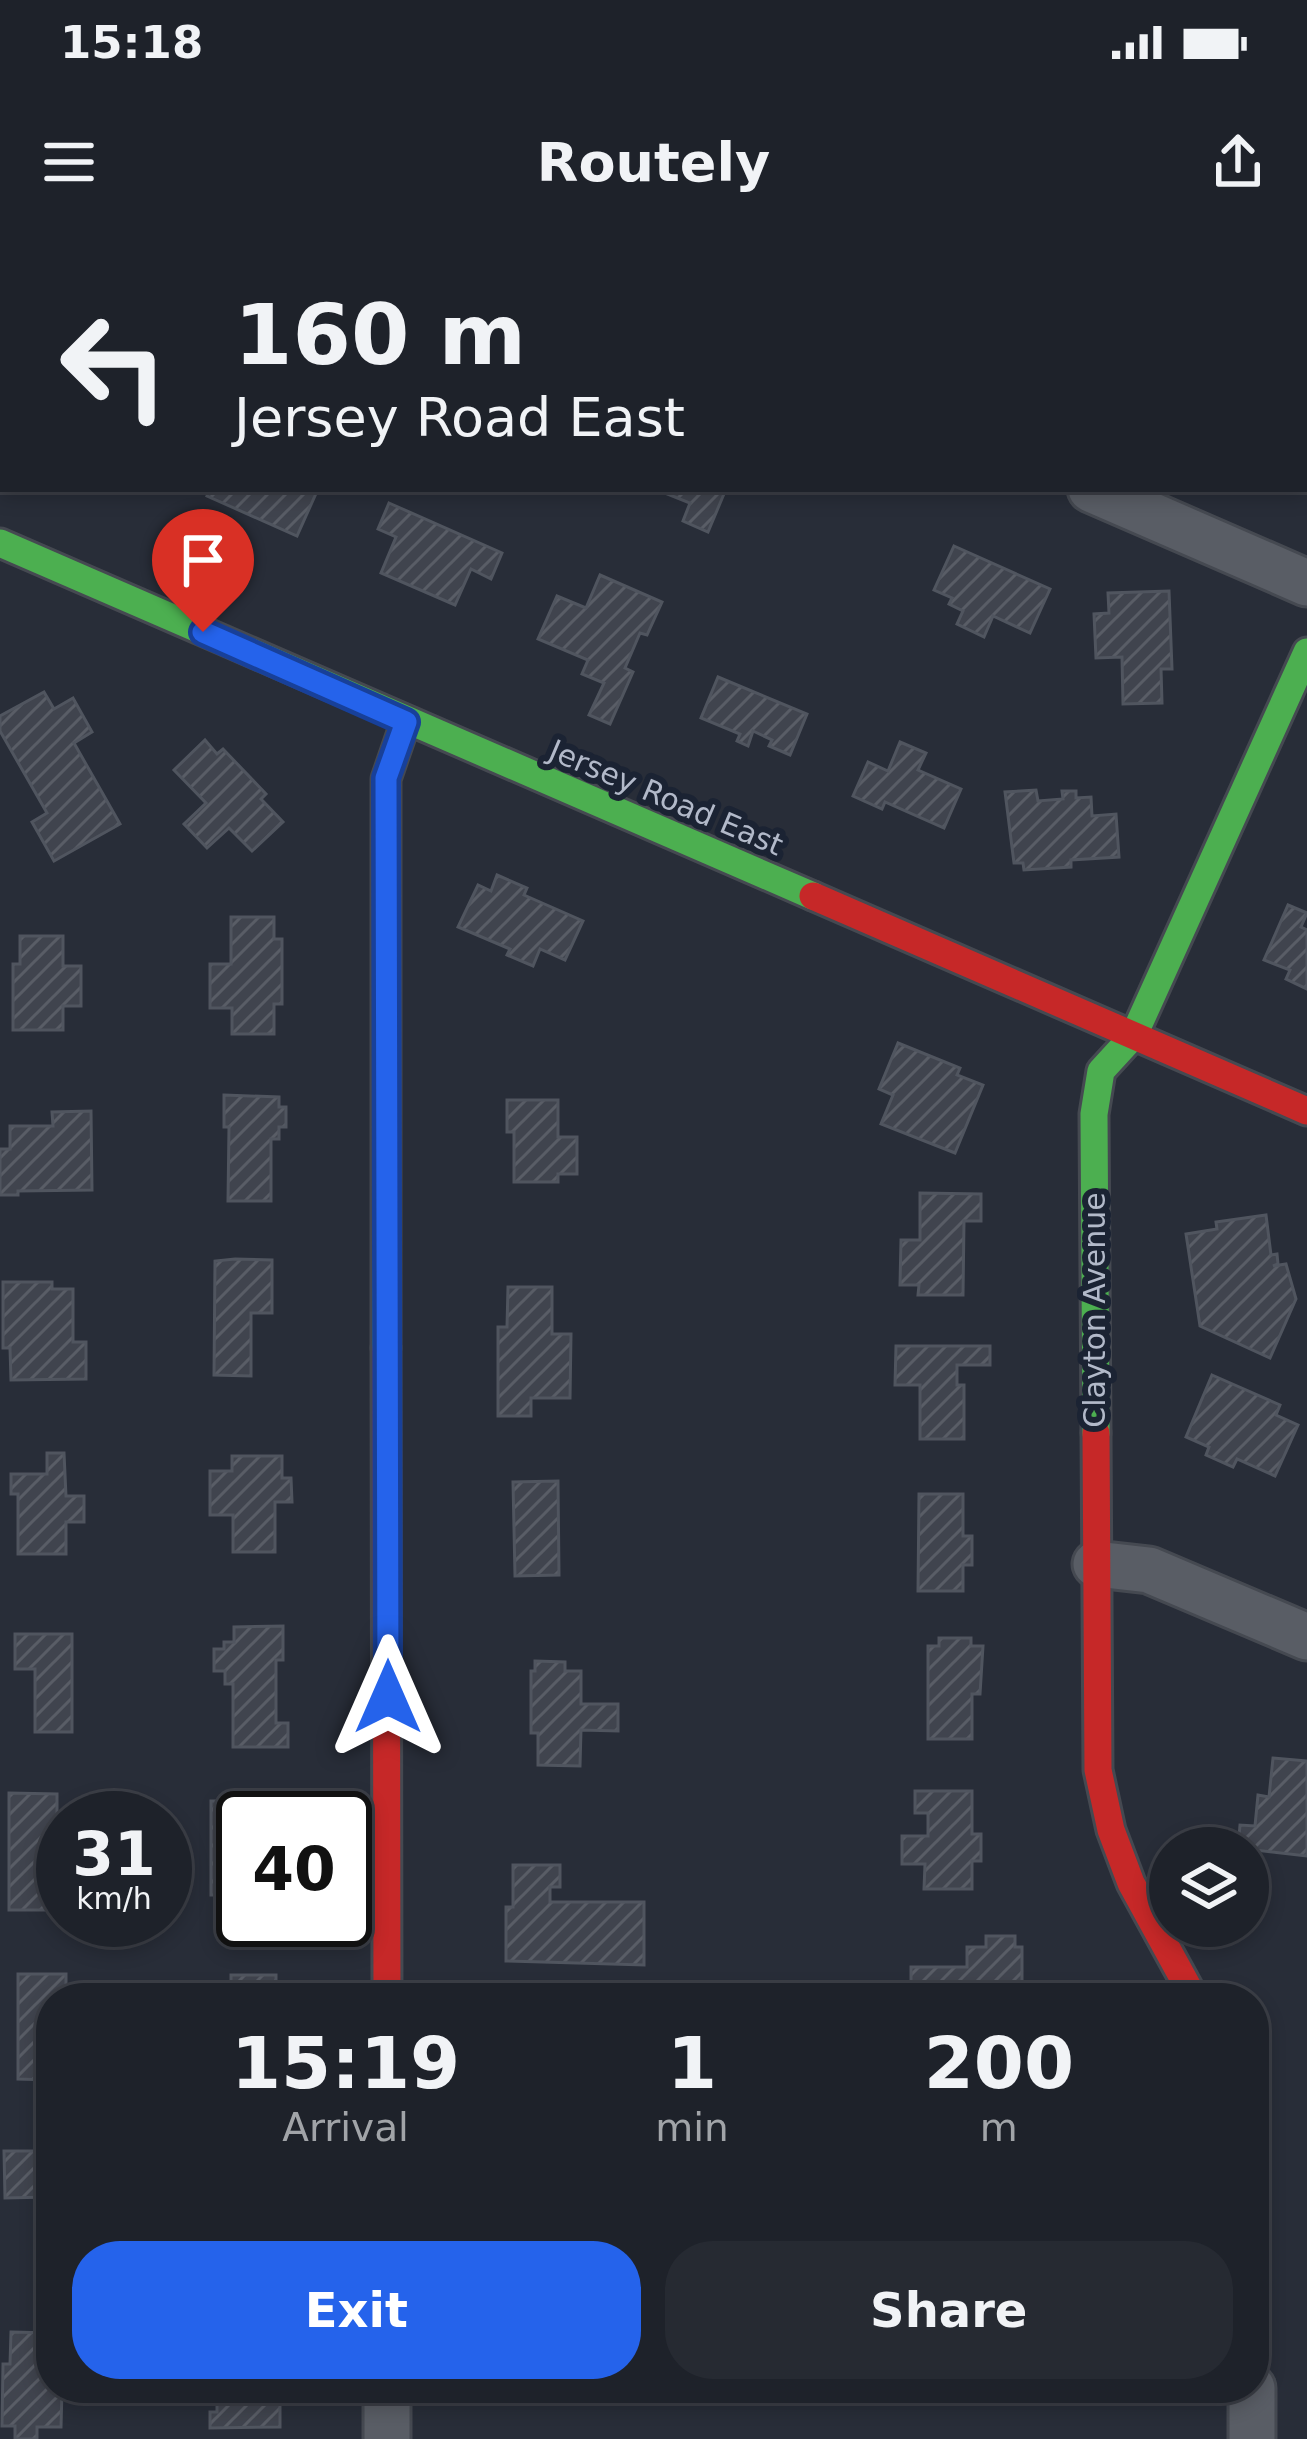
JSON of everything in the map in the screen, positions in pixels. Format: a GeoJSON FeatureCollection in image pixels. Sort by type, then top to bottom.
{"type":"FeatureCollection","features":[{"type":"Feature","properties":{"kind":"street"},"geometry":{"type":"LineString","coordinates":[[1098,492],[1307,583]]}},
{"type":"Feature","properties":{"kind":"street","name":"Jersey Road East"},"geometry":{"type":"LineString","coordinates":[[0,543],[1307,1111]]}},
{"type":"Feature","properties":{"kind":"street","name":"Clayton Avenue"},"geometry":{"type":"LineString","coordinates":[[1185,1983],[1131,1883],[1111,1830],[1098,1770],[1094,1114],[1100,1071],[1134,1035],[1307,652]]}},
{"type":"Feature","properties":{"kind":"street"},"geometry":{"type":"LineString","coordinates":[[387,1983],[386,778],[406,722]]}},
{"type":"Feature","properties":{"kind":"street"},"geometry":{"type":"LineString","coordinates":[[1096,1564],[1149,1570],[1307,1637]]}},
{"type":"Feature","properties":{"kind":"street"},"geometry":{"type":"LineString","coordinates":[[387,2403],[387,2439]]}},
{"type":"Feature","properties":{"kind":"street"},"geometry":{"type":"LineString","coordinates":[[1252,2403],[1252,2439]]}},
{"type":"Feature","properties":{"kind":"building"},"geometry":{"type":"Polygon","coordinates":[[[209,492],[317,492],[297,536],[207,496],[209,492]]]}},
{"type":"Feature","properties":{"kind":"building"},"geometry":{"type":"Polygon","coordinates":[[[662,492],[725,492],[708,532],[683,521],[690,503],[662,492]]]}},
{"type":"Feature","properties":{"kind":"building"},"geometry":{"type":"Polygon","coordinates":[[[389,503],[502,553],[491,579],[471,569],[455,605],[381,573],[396,537],[378,529],[389,503]]]}},
{"type":"Feature","properties":{"kind":"building"},"geometry":{"type":"Polygon","coordinates":[[[954,546],[1050,589],[1030,633],[993,616],[984,637],[957,624],[963,611],[949,604],[952,598],[934,590],[954,546]]]}},
{"type":"Feature","properties":{"kind":"building"},"geometry":{"type":"Polygon","coordinates":[[[600,575],[662,602],[647,635],[640,633],[625,668],[633,672],[610,724],[589,715],[604,683],[582,674],[588,660],[538,639],[557,596],[586,608],[600,575]]]}},
{"type":"Feature","properties":{"kind":"building"},"geometry":{"type":"Polygon","coordinates":[[[1169,591],[1172,669],[1161,669],[1162,703],[1123,704],[1122,657],[1096,658],[1094,614],[1109,613],[1108,593],[1169,591]]]}},
{"type":"Feature","properties":{"kind":"building"},"geometry":{"type":"Polygon","coordinates":[[[718,677],[807,714],[790,755],[769,746],[772,740],[753,731],[748,746],[737,741],[740,734],[701,718],[718,677]]]}},
{"type":"Feature","properties":{"kind":"building"},"geometry":{"type":"Polygon","coordinates":[[[44,692],[54,709],[73,698],[92,732],[74,743],[120,824],[54,861],[32,822],[47,813],[0,731],[0,716],[44,692]]]}},
{"type":"Feature","properties":{"kind":"building"},"geometry":{"type":"Polygon","coordinates":[[[205,740],[217,754],[223,749],[266,794],[261,799],[283,822],[252,851],[229,828],[207,848],[184,824],[206,803],[174,770],[205,740]]]}},
{"type":"Feature","properties":{"kind":"building"},"geometry":{"type":"Polygon","coordinates":[[[900,742],[926,753],[918,770],[961,789],[944,828],[885,802],[882,809],[853,796],[868,762],[888,771],[900,742]]]}},
{"type":"Feature","properties":{"kind":"building"},"geometry":{"type":"Polygon","coordinates":[[[1036,790],[1038,801],[1063,799],[1062,791],[1076,791],[1076,798],[1091,797],[1092,816],[1116,814],[1119,857],[1024,870],[1023,863],[1014,863],[1005,792],[1036,790]]]}},
{"type":"Feature","properties":{"kind":"building"},"geometry":{"type":"Polygon","coordinates":[[[497,875],[527,888],[524,895],[583,921],[565,960],[540,949],[533,966],[507,955],[510,949],[458,927],[478,885],[491,891],[497,875]]]}},
{"type":"Feature","properties":{"kind":"building"},"geometry":{"type":"Polygon","coordinates":[[[1288,905],[1307,913],[1301,927],[1307,930],[1307,989],[1286,979],[1290,970],[1264,960],[1288,905]]]}},
{"type":"Feature","properties":{"kind":"building"},"geometry":{"type":"Polygon","coordinates":[[[231,917],[274,917],[274,939],[282,939],[282,1004],[274,1004],[274,1034],[232,1034],[232,1008],[210,1008],[210,964],[231,964],[231,917]]]}},
{"type":"Feature","properties":{"kind":"building"},"geometry":{"type":"Polygon","coordinates":[[[20,936],[63,936],[63,966],[81,966],[81,1006],[63,1006],[63,1030],[13,1030],[13,964],[20,964],[20,936]]]}},
{"type":"Feature","properties":{"kind":"building"},"geometry":{"type":"Polygon","coordinates":[[[898,1043],[960,1068],[957,1075],[983,1085],[955,1153],[881,1124],[893,1095],[879,1089],[898,1043]]]}},
{"type":"Feature","properties":{"kind":"building"},"geometry":{"type":"Polygon","coordinates":[[[224,1095],[279,1097],[279,1107],[286,1107],[286,1127],[279,1127],[279,1139],[271,1139],[271,1201],[228,1201],[229,1127],[224,1127],[224,1095]]]}},
{"type":"Feature","properties":{"kind":"building"},"geometry":{"type":"Polygon","coordinates":[[[507,1100],[558,1100],[558,1137],[577,1137],[577,1174],[558,1174],[558,1182],[514,1182],[514,1132],[507,1132],[507,1100]]]}},
{"type":"Feature","properties":{"kind":"building"},"geometry":{"type":"Polygon","coordinates":[[[91,1111],[92,1190],[0,1195],[0,1149],[10,1149],[10,1126],[53,1126],[52,1112],[91,1111]]]}},
{"type":"Feature","properties":{"kind":"building"},"geometry":{"type":"Polygon","coordinates":[[[920,1193],[981,1194],[981,1221],[964,1221],[963,1295],[918,1295],[919,1285],[900,1285],[901,1240],[920,1240],[920,1193]]]}},
{"type":"Feature","properties":{"kind":"building"},"geometry":{"type":"Polygon","coordinates":[[[1266,1215],[1271,1255],[1277,1254],[1278,1264],[1273,1266],[1286,1264],[1296,1299],[1270,1358],[1200,1326],[1186,1234],[1217,1229],[1216,1222],[1266,1215]]]}},
{"type":"Feature","properties":{"kind":"building"},"geometry":{"type":"Polygon","coordinates":[[[272,1260],[272,1313],[251,1313],[251,1376],[214,1375],[215,1261],[272,1260]]]}},
{"type":"Feature","properties":{"kind":"building"},"geometry":{"type":"Polygon","coordinates":[[[3,1282],[52,1282],[52,1289],[73,1289],[73,1342],[86,1342],[86,1379],[11,1380],[10,1348],[3,1348],[3,1282]]]}},
{"type":"Feature","properties":{"kind":"building"},"geometry":{"type":"Polygon","coordinates":[[[508,1287],[552,1287],[552,1334],[571,1334],[570,1398],[531,1398],[531,1416],[498,1416],[498,1327],[507,1327],[508,1287]]]}},
{"type":"Feature","properties":{"kind":"building"},"geometry":{"type":"Polygon","coordinates":[[[896,1346],[990,1346],[990,1365],[957,1365],[957,1385],[964,1385],[964,1439],[920,1439],[920,1385],[895,1385],[896,1346]]]}},
{"type":"Feature","properties":{"kind":"building"},"geometry":{"type":"Polygon","coordinates":[[[1212,1375],[1280,1405],[1276,1415],[1298,1425],[1275,1476],[1237,1459],[1233,1467],[1206,1455],[1209,1447],[1186,1437],[1212,1375]]]}},
{"type":"Feature","properties":{"kind":"building"},"geometry":{"type":"Polygon","coordinates":[[[47,1453],[64,1453],[66,1496],[84,1496],[84,1522],[66,1522],[66,1554],[18,1554],[18,1494],[11,1494],[11,1474],[47,1474],[47,1453]]]}},
{"type":"Feature","properties":{"kind":"building"},"geometry":{"type":"Polygon","coordinates":[[[232,1456],[282,1456],[282,1478],[291,1478],[292,1502],[275,1502],[275,1552],[233,1552],[233,1515],[210,1515],[210,1471],[232,1471],[232,1456]]]}},
{"type":"Feature","properties":{"kind":"building"},"geometry":{"type":"Polygon","coordinates":[[[558,1481],[559,1575],[515,1576],[513,1482],[558,1481]]]}},
{"type":"Feature","properties":{"kind":"building"},"geometry":{"type":"Polygon","coordinates":[[[919,1494],[963,1494],[963,1536],[972,1536],[972,1565],[963,1565],[963,1591],[918,1591],[919,1494]]]}},
{"type":"Feature","properties":{"kind":"building"},"geometry":{"type":"Polygon","coordinates":[[[283,1626],[283,1660],[276,1660],[276,1723],[288,1723],[288,1747],[233,1747],[233,1684],[225,1684],[225,1671],[214,1671],[214,1649],[234,1642],[234,1627],[283,1626]]]}},
{"type":"Feature","properties":{"kind":"building"},"geometry":{"type":"Polygon","coordinates":[[[15,1634],[72,1634],[72,1732],[35,1732],[35,1669],[15,1669],[15,1634]]]}},
{"type":"Feature","properties":{"kind":"building"},"geometry":{"type":"Polygon","coordinates":[[[939,1638],[971,1638],[971,1646],[983,1646],[980,1694],[972,1694],[972,1739],[928,1739],[928,1646],[939,1646],[939,1638]]]}},
{"type":"Feature","properties":{"kind":"building"},"geometry":{"type":"Polygon","coordinates":[[[535,1661],[565,1662],[565,1671],[581,1671],[581,1704],[618,1704],[618,1731],[581,1730],[580,1766],[538,1765],[538,1733],[531,1733],[535,1661]]]}},
{"type":"Feature","properties":{"kind":"building"},"geometry":{"type":"Polygon","coordinates":[[[1273,1758],[1307,1761],[1307,1856],[1269,1852],[1269,1827],[1240,1827],[1255,1826],[1258,1795],[1269,1797],[1273,1758]]]}},
{"type":"Feature","properties":{"kind":"building"},"geometry":{"type":"Polygon","coordinates":[[[915,1791],[972,1791],[972,1834],[981,1834],[981,1861],[972,1861],[972,1889],[924,1889],[925,1864],[902,1864],[902,1836],[928,1836],[928,1813],[915,1813],[915,1791]]]}},
{"type":"Feature","properties":{"kind":"building"},"geometry":{"type":"Polygon","coordinates":[[[9,1793],[36,1794],[36,1910],[9,1910],[9,1793]]]}},
{"type":"Feature","properties":{"kind":"building"},"geometry":{"type":"Polygon","coordinates":[[[211,1801],[216,1801],[216,1895],[211,1895],[211,1801]]]}},
{"type":"Feature","properties":{"kind":"building"},"geometry":{"type":"Polygon","coordinates":[[[513,1865],[560,1865],[560,1887],[550,1887],[550,1902],[644,1902],[644,1965],[506,1961],[506,1907],[513,1907],[513,1865]]]}},
{"type":"Feature","properties":{"kind":"building"},"geometry":{"type":"Polygon","coordinates":[[[986,1936],[1015,1936],[1015,1947],[1022,1947],[1022,1983],[911,1983],[911,1967],[967,1967],[967,1947],[986,1947],[986,1936]]]}},
{"type":"Feature","properties":{"kind":"building"},"geometry":{"type":"Polygon","coordinates":[[[18,1974],[66,1974],[66,1983],[36,1983],[36,2080],[18,2079],[18,1974]]]}},
{"type":"Feature","properties":{"kind":"building"},"geometry":{"type":"Polygon","coordinates":[[[231,1975],[276,1975],[276,1983],[231,1983],[231,1975]]]}},
{"type":"Feature","properties":{"kind":"building"},"geometry":{"type":"Polygon","coordinates":[[[4,2151],[36,2151],[36,2197],[5,2198],[4,2151]]]}},
{"type":"Feature","properties":{"kind":"building"},"geometry":{"type":"Polygon","coordinates":[[[11,2332],[36,2333],[36,2403],[62,2403],[61,2427],[37,2427],[37,2439],[15,2439],[15,2426],[2,2426],[3,2364],[10,2364],[11,2332]]]}},
{"type":"Feature","properties":{"kind":"building"},"geometry":{"type":"Polygon","coordinates":[[[217,2403],[280,2403],[280,2427],[210,2428],[210,2412],[217,2412],[217,2403]]]}},
{"type":"Feature","properties":{"kind":"traffic: fast"},"geometry":{"type":"LineString","coordinates":[[0,543],[813,896]]}},
{"type":"Feature","properties":{"kind":"traffic: fast"},"geometry":{"type":"LineString","coordinates":[[1096,1433],[1094,1114],[1101,1071],[1134,1035],[1307,652]]}},
{"type":"Feature","properties":{"kind":"traffic: fast"},"geometry":{"type":"LineString","coordinates":[[386,1348],[386,779],[406,721]]}},
{"type":"Feature","properties":{"kind":"traffic: jam"},"geometry":{"type":"LineString","coordinates":[[813,896],[1307,1111]]}},
{"type":"Feature","properties":{"kind":"traffic: jam"},"geometry":{"type":"LineString","coordinates":[[386,1348],[387,1983]]}},
{"type":"Feature","properties":{"kind":"traffic: jam"},"geometry":{"type":"LineString","coordinates":[[1096,1433],[1098,1770],[1111,1830],[1131,1883],[1186,1983]]}},
{"type":"Feature","properties":{"kind":"route"},"geometry":{"type":"LineString","coordinates":[[203,632],[406,722],[386,778],[388,1697]]}}]}
